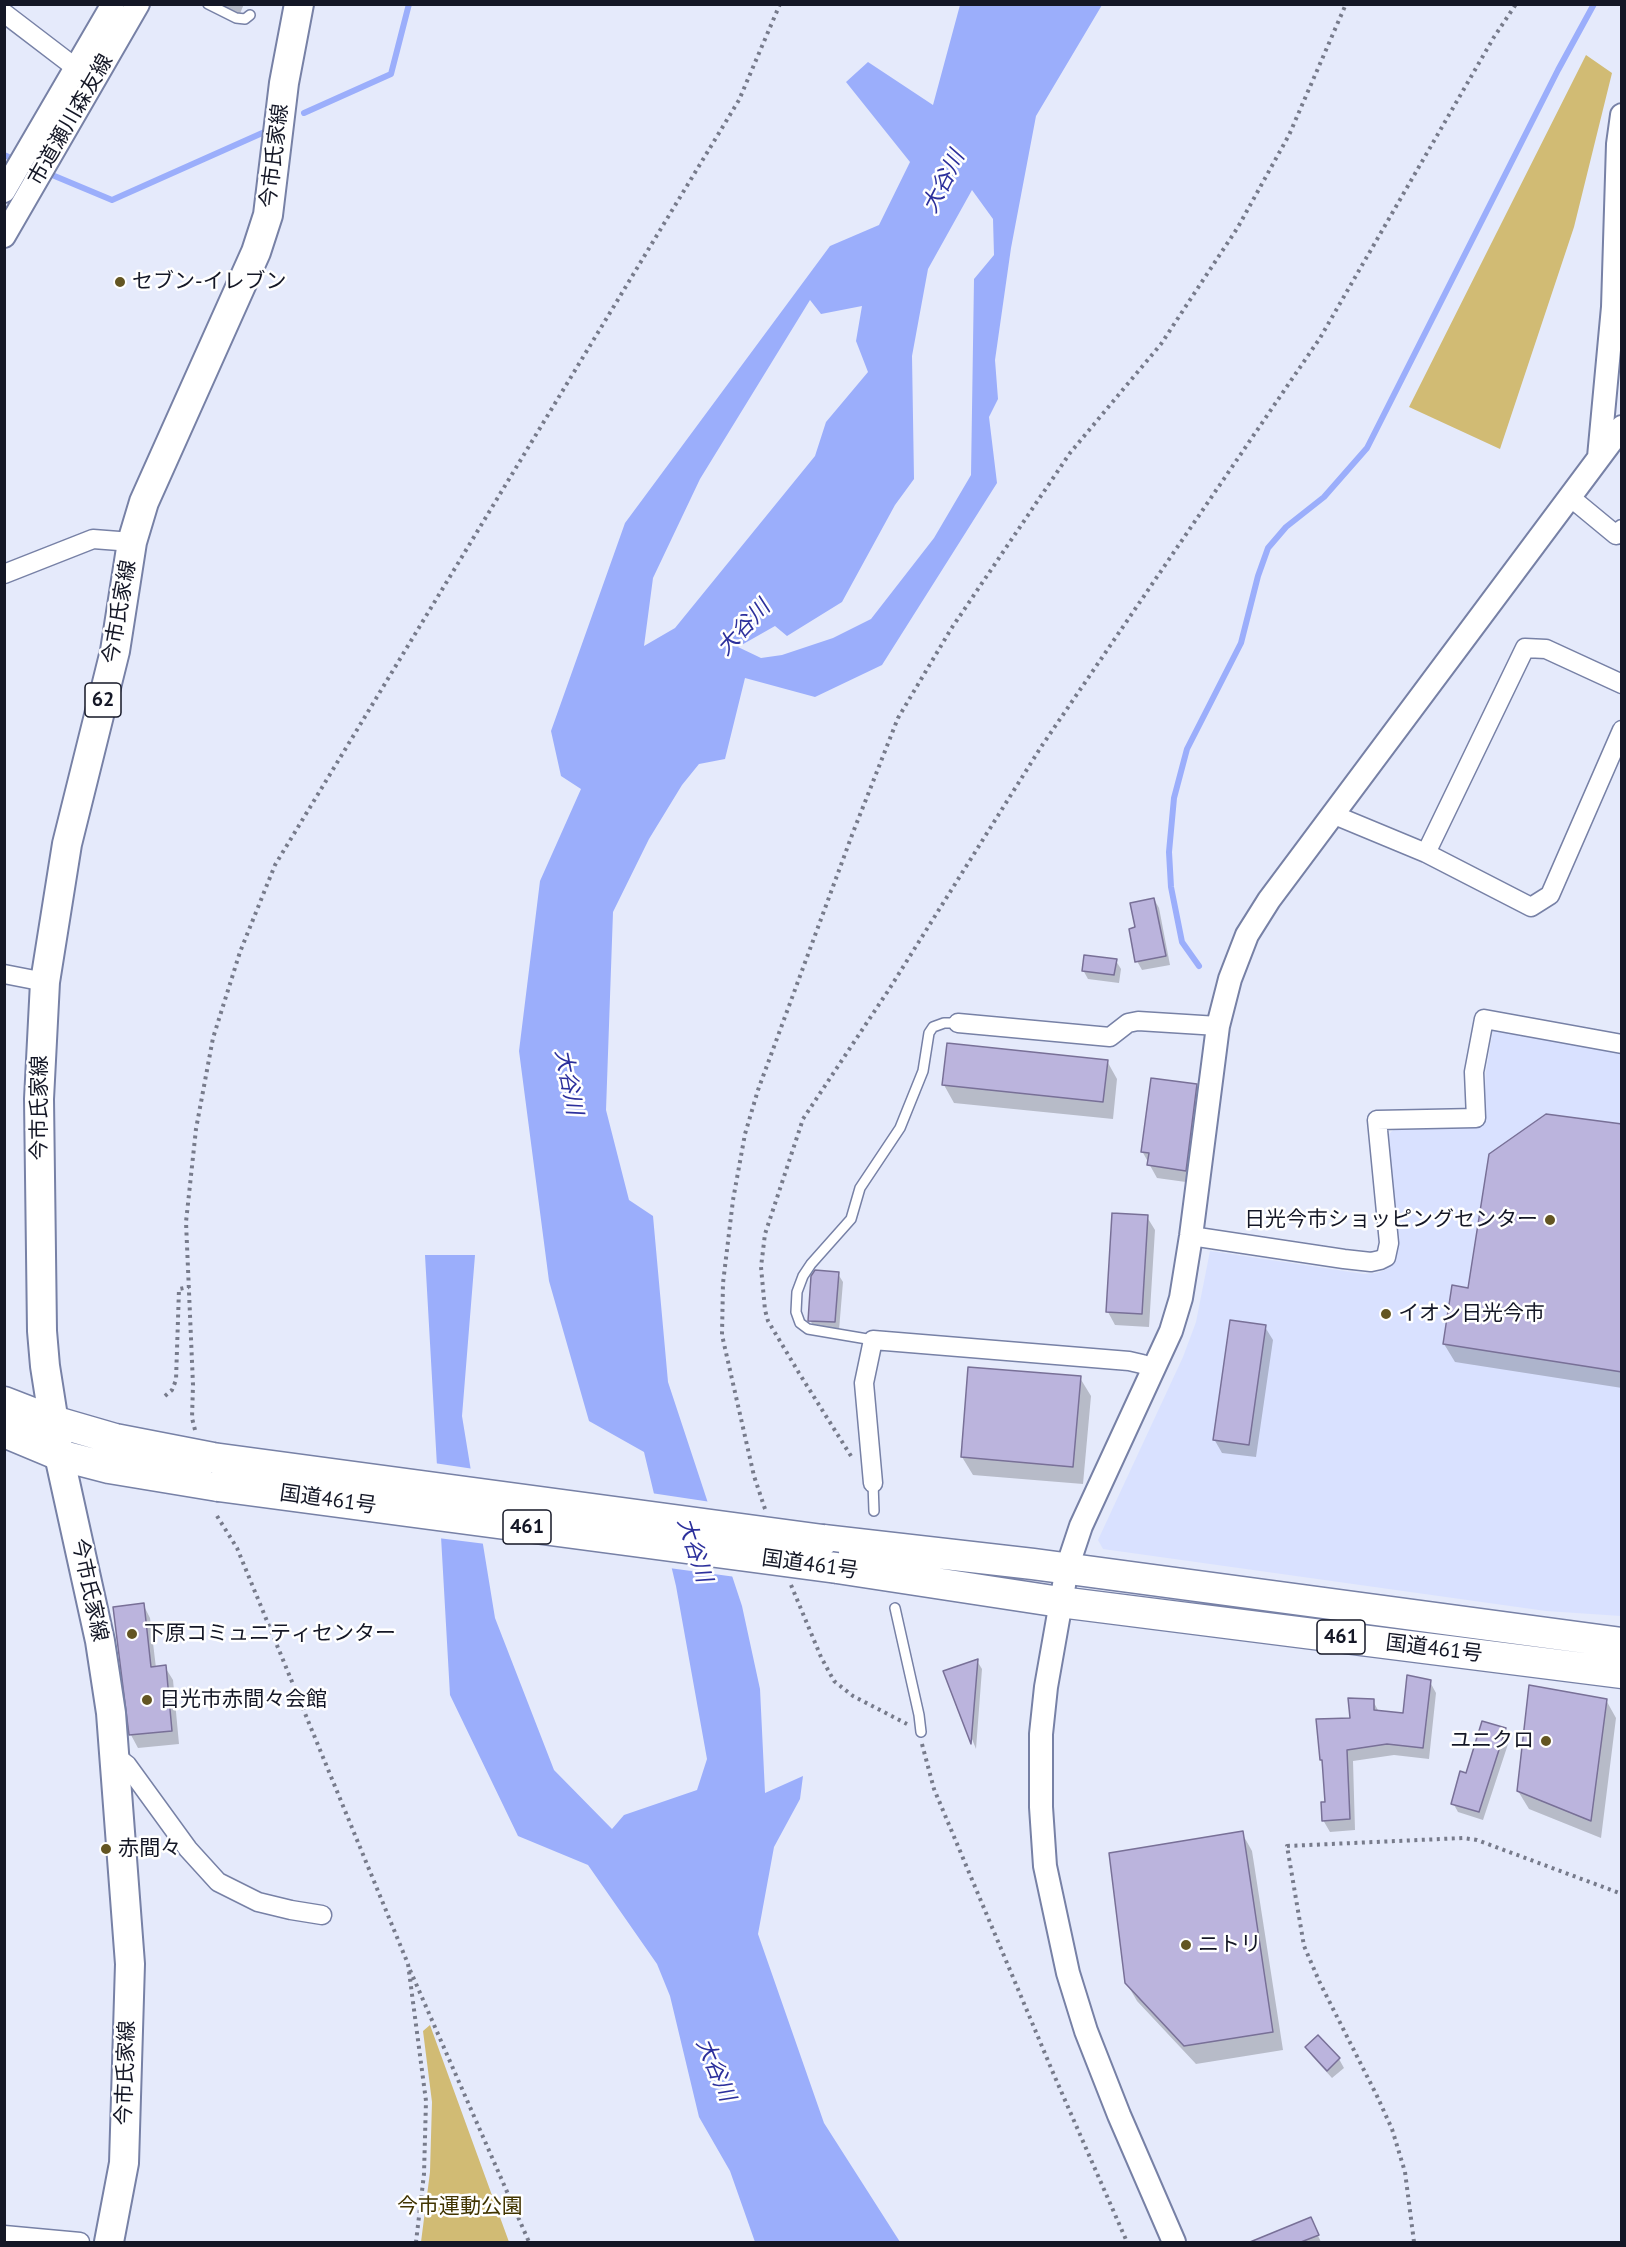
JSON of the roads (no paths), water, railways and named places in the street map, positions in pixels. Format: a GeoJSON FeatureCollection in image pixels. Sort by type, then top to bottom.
{"type":"FeatureCollection","features":[{"type":"Feature","properties":{"kind":"highway","name":"国道461号"},"geometry":{"type":"LineString","coordinates":[[4,1402],[53,1421],[215,1472],[1060,1602],[1622,1673]]}},
{"type":"Feature","properties":{"kind":"highway","name":"国道461号"},"geometry":{"type":"LineString","coordinates":[[4,1432],[59,1455],[109,1468],[215,1472],[823,1540],[1066,1568],[1622,1642]]}},
{"type":"Feature","properties":{"kind":"main road","name":"今市氏家線"},"geometry":{"type":"LineString","coordinates":[[109,2242],[124,2163],[130,1964],[114,1755],[100,1641],[59,1455],[42,1331],[39,1099],[45,981],[68,844],[118,634],[132,542],[144,502],[256,252],[268,215],[284,83],[299,4]]}},
{"type":"Feature","properties":{"kind":"street","name":"市道瀬川森友線"},"geometry":{"type":"LineString","coordinates":[[4,191],[113,4]]}},
{"type":"Feature","properties":{"kind":"street","name":"市道瀬川森友線"},"geometry":{"type":"LineString","coordinates":[[4,236],[138,4]]}},
{"type":"Feature","properties":{"kind":"street"},"geometry":{"type":"LineString","coordinates":[[4,13],[76,68]]}},
{"type":"Feature","properties":{"kind":"street"},"geometry":{"type":"LineString","coordinates":[[1599,458],[1613,307],[1618,144],[1622,115]]}},
{"type":"Feature","properties":{"kind":"street"},"geometry":{"type":"LineString","coordinates":[[1174,2242],[1119,2115],[1086,2031],[1068,1973],[1049,1889],[1042,1835],[1041,1734],[1046,1687],[1066,1568],[1081,1526],[1155,1369],[1171,1331],[1181,1298],[1218,1026],[1230,979],[1247,935],[1269,900],[1332,814],[1622,427]]}},
{"type":"Feature","properties":{"kind":"street"},"geometry":{"type":"LineString","coordinates":[[1570,496],[1616,535],[1622,529]]}},
{"type":"Feature","properties":{"kind":"street"},"geometry":{"type":"LineString","coordinates":[[4,574],[93,538],[132,542]]}},
{"type":"Feature","properties":{"kind":"street"},"geometry":{"type":"LineString","coordinates":[[1426,853],[1525,648],[1546,649],[1622,684]]}},
{"type":"Feature","properties":{"kind":"street"},"geometry":{"type":"LineString","coordinates":[[1332,814],[1426,853],[1531,907],[1550,895],[1622,730]]}},
{"type":"Feature","properties":{"kind":"street"},"geometry":{"type":"LineString","coordinates":[[4,975],[45,981]]}},
{"type":"Feature","properties":{"kind":"street"},"geometry":{"type":"LineString","coordinates":[[1191,1236],[1344,1259],[1371,1262],[1380,1260],[1386,1257],[1389,1243],[1377,1120],[1476,1118],[1474,1072],[1484,1019],[1622,1044]]}},
{"type":"Feature","properties":{"kind":"street"},"geometry":{"type":"LineString","coordinates":[[958,1023],[1110,1037],[1128,1023],[1138,1021],[1218,1026]]}},
{"type":"Feature","properties":{"kind":"street"},"geometry":{"type":"LineString","coordinates":[[873,1483],[864,1383],[873,1340],[1129,1361],[1155,1369]]}},
{"type":"Feature","properties":{"kind":"street"},"geometry":{"type":"LineString","coordinates":[[114,1755],[127,1765],[188,1849],[218,1882],[258,1902],[322,1915]]}},
{"type":"Feature","properties":{"kind":"street"},"geometry":{"type":"LineString","coordinates":[[4,2235],[80,2242]]}},
{"type":"Feature","properties":{"kind":"lane"},"geometry":{"type":"LineString","coordinates":[[208,4],[236,18],[244,19],[250,15]]}},
{"type":"Feature","properties":{"kind":"lane"},"geometry":{"type":"LineString","coordinates":[[873,1340],[808,1329],[800,1323],[796,1312],[797,1292],[811,1264],[850,1219],[860,1188],[900,1128],[923,1071],[929,1033],[933,1027],[944,1023],[958,1023]]}},
{"type":"Feature","properties":{"kind":"lane"},"geometry":{"type":"LineString","coordinates":[[873,1483],[874,1511]]}},
{"type":"Feature","properties":{"kind":"lane"},"geometry":{"type":"LineString","coordinates":[[895,1608],[921,1732]]}},
{"type":"Feature","properties":{"kind":"water","name":"大谷川"},"geometry":{"type":"Polygon","coordinates":[[[960,5],[1102,5],[1036,116],[1011,248],[995,360],[998,399],[989,417],[997,483],[882,665],[815,697],[745,678],[725,759],[699,764],[682,785],[649,839],[613,912],[606,1110],[629,1200],[653,1216],[668,1382],[742,1606],[760,1689],[765,1793],[803,1776],[800,1799],[774,1847],[758,1934],[824,2123],[900,2242],[755,2242],[730,2171],[699,2117],[670,1996],[657,1964],[588,1865],[518,1836],[450,1695],[425,1255],[475,1255],[462,1416],[495,1618],[554,1770],[612,1829],[624,1815],[697,1790],[707,1759],[676,1586],[644,1452],[589,1421],[549,1281],[519,1051],[540,881],[581,789],[561,776],[551,731],[625,523],[830,246],[879,225],[910,162],[846,82],[868,62],[933,105],[960,5]],[[972,190],[928,269],[912,356],[914,479],[895,505],[842,602],[787,636],[775,626],[738,647],[761,658],[782,655],[833,638],[871,619],[934,538],[971,475],[974,279],[994,255],[993,219],[972,190]],[[810,300],[700,479],[653,578],[644,646],[675,628],[815,456],[826,422],[868,372],[856,341],[862,306],[821,314],[810,300]]]}},
{"type":"Feature","properties":{"kind":"waterway"},"geometry":{"type":"LineString","coordinates":[[304,113],[391,74],[409,4]]}},
{"type":"Feature","properties":{"kind":"waterway"},"geometry":{"type":"LineString","coordinates":[[1199,966],[1182,942],[1171,887],[1169,852],[1174,798],[1187,749],[1241,643],[1258,576],[1268,548],[1286,527],[1324,497],[1367,448],[1558,70],[1594,4]]}},
{"type":"Feature","properties":{"kind":"waterway"},"geometry":{"type":"LineString","coordinates":[[45,172],[112,200],[269,130]]}},
{"type":"Feature","properties":{"kind":"waterway"},"geometry":{"type":"LineString","coordinates":[[4,155],[16,160]]}},
{"type":"Feature","properties":{"kind":"place","name":"セブン-イレブン"},"geometry":{"type":"Point","coordinates":[120,282]}},
{"type":"Feature","properties":{"kind":"place","name":"日光今市ショッピングセンター"},"geometry":{"type":"Point","coordinates":[1550,1220]}},
{"type":"Feature","properties":{"kind":"place","name":"イオン日光今市"},"geometry":{"type":"Point","coordinates":[1386,1314]}},
{"type":"Feature","properties":{"kind":"place","name":"下原コミュニティセンター"},"geometry":{"type":"Point","coordinates":[132,1634]}},
{"type":"Feature","properties":{"kind":"place","name":"日光市赤間々会館"},"geometry":{"type":"Point","coordinates":[147,1700]}},
{"type":"Feature","properties":{"kind":"place","name":"ユニクロ"},"geometry":{"type":"Point","coordinates":[1546,1741]}},
{"type":"Feature","properties":{"kind":"place","name":"赤間々"},"geometry":{"type":"Point","coordinates":[106,1849]}},
{"type":"Feature","properties":{"kind":"place","name":"ニトリ"},"geometry":{"type":"Point","coordinates":[1186,1945]}},
{"type":"Feature","properties":{"kind":"park label","name":"今市運動公園"},"geometry":{"type":"Point","coordinates":[460,2207]}}]}
